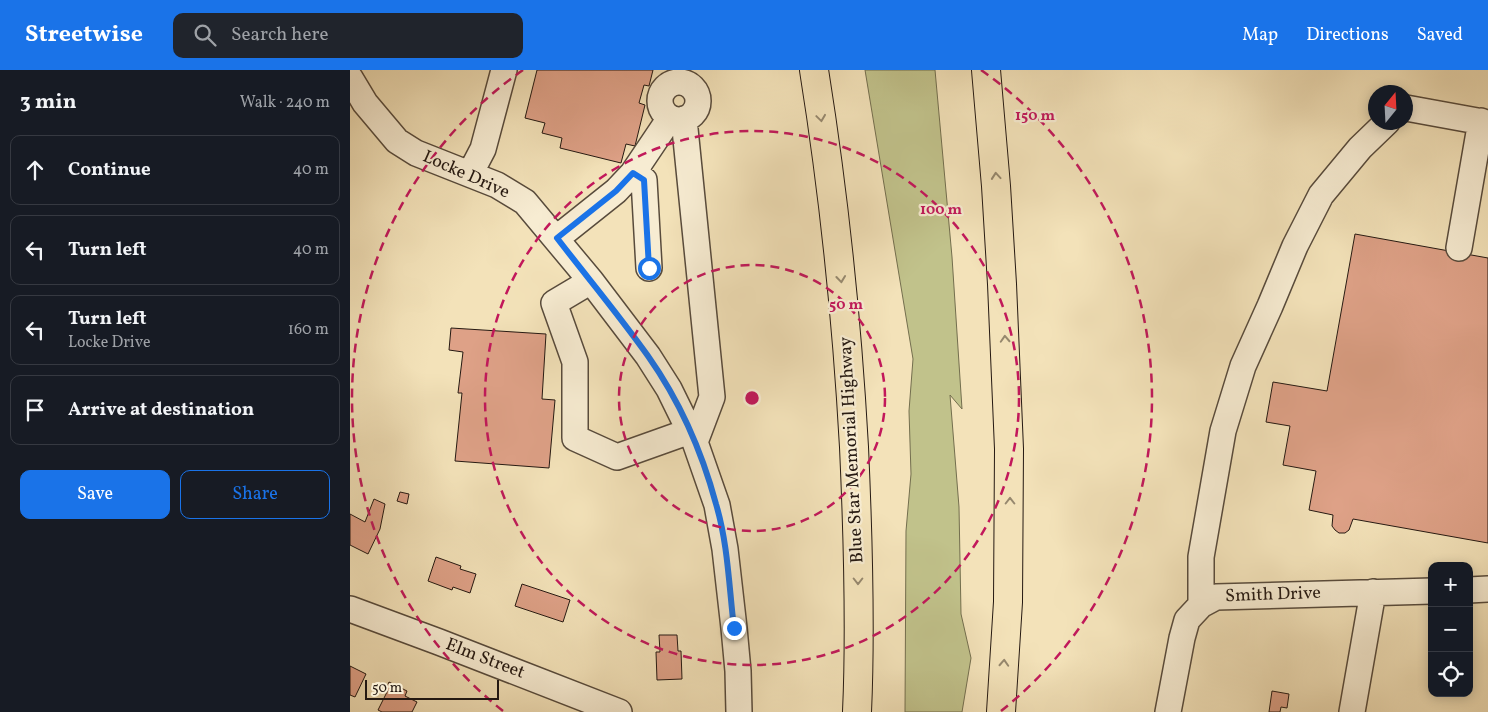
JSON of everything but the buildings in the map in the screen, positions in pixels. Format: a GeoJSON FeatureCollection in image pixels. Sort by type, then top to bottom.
{"type":"FeatureCollection","features":[{"type":"Feature","properties":{"kind":"highway","name":"Blue Star Memorial Highway"},"geometry":{"type":"LineString","coordinates":[[814,70],[838,253],[851,403],[858,555],[856,712]]}},
{"type":"Feature","properties":{"kind":"highway"},"geometry":{"type":"LineString","coordinates":[[986,70],[1002,274],[1009,449],[1008,602],[1001,712]]}},
{"type":"Feature","properties":{"kind":"street"},"geometry":{"type":"LineString","coordinates":[[470,174],[483,149],[504,70]]}},
{"type":"Feature","properties":{"kind":"street"},"geometry":{"type":"LineString","coordinates":[[676,76],[665,88],[660,100],[660,106],[663,112],[677,119]]}},
{"type":"Feature","properties":{"kind":"street","name":"Locke Drive"},"geometry":{"type":"LineString","coordinates":[[350,78],[365,103],[397,141],[416,153],[497,185],[526,202],[591,281],[648,356],[669,389],[692,437],[717,505],[725,549],[735,637],[739,712]]}},
{"type":"Feature","properties":{"kind":"street"},"geometry":{"type":"LineString","coordinates":[[1413,109],[1484,122],[1460,248]]}},
{"type":"Feature","properties":{"kind":"street"},"geometry":{"type":"LineString","coordinates":[[557,238],[616,191],[677,119]]}},
{"type":"Feature","properties":{"kind":"street"},"geometry":{"type":"LineString","coordinates":[[591,281],[554,303],[575,362],[574,438],[617,457],[692,437],[712,397],[677,119]]}},
{"type":"Feature","properties":{"kind":"street"},"geometry":{"type":"LineString","coordinates":[[1201,605],[1201,557],[1223,431],[1243,366],[1295,246],[1321,195],[1360,148],[1379,130]]}},
{"type":"Feature","properties":{"kind":"street"},"geometry":{"type":"LineString","coordinates":[[633,173],[644,180],[649,268]]}},
{"type":"Feature","properties":{"kind":"street"},"geometry":{"type":"LineString","coordinates":[[1473,590],[1488,589]]}},
{"type":"Feature","properties":{"kind":"street","name":"Smith Drive"},"geometry":{"type":"LineString","coordinates":[[1168,712],[1187,620],[1201,605],[1216,597],[1428,591]]}},
{"type":"Feature","properties":{"kind":"street"},"geometry":{"type":"LineString","coordinates":[[1352,712],[1373,592]]}},
{"type":"Feature","properties":{"kind":"street","name":"Elm Street"},"geometry":{"type":"LineString","coordinates":[[350,609],[619,712]]}},
{"type":"Feature","properties":{"kind":"green space"},"geometry":{"type":"Polygon","coordinates":[[[865,70],[935,70],[952,257],[962,409],[950,395],[959,507],[961,614],[971,658],[962,712],[905,712],[906,531],[911,474],[909,411],[913,359],[865,70]]]}},
{"type":"Feature","properties":{"kind":"route"},"geometry":{"type":"LineString","coordinates":[[649,268],[644,180],[633,173],[616,191],[557,238],[648,356],[669,389],[695,442],[717,505],[725,549],[734,628]]}}]}
